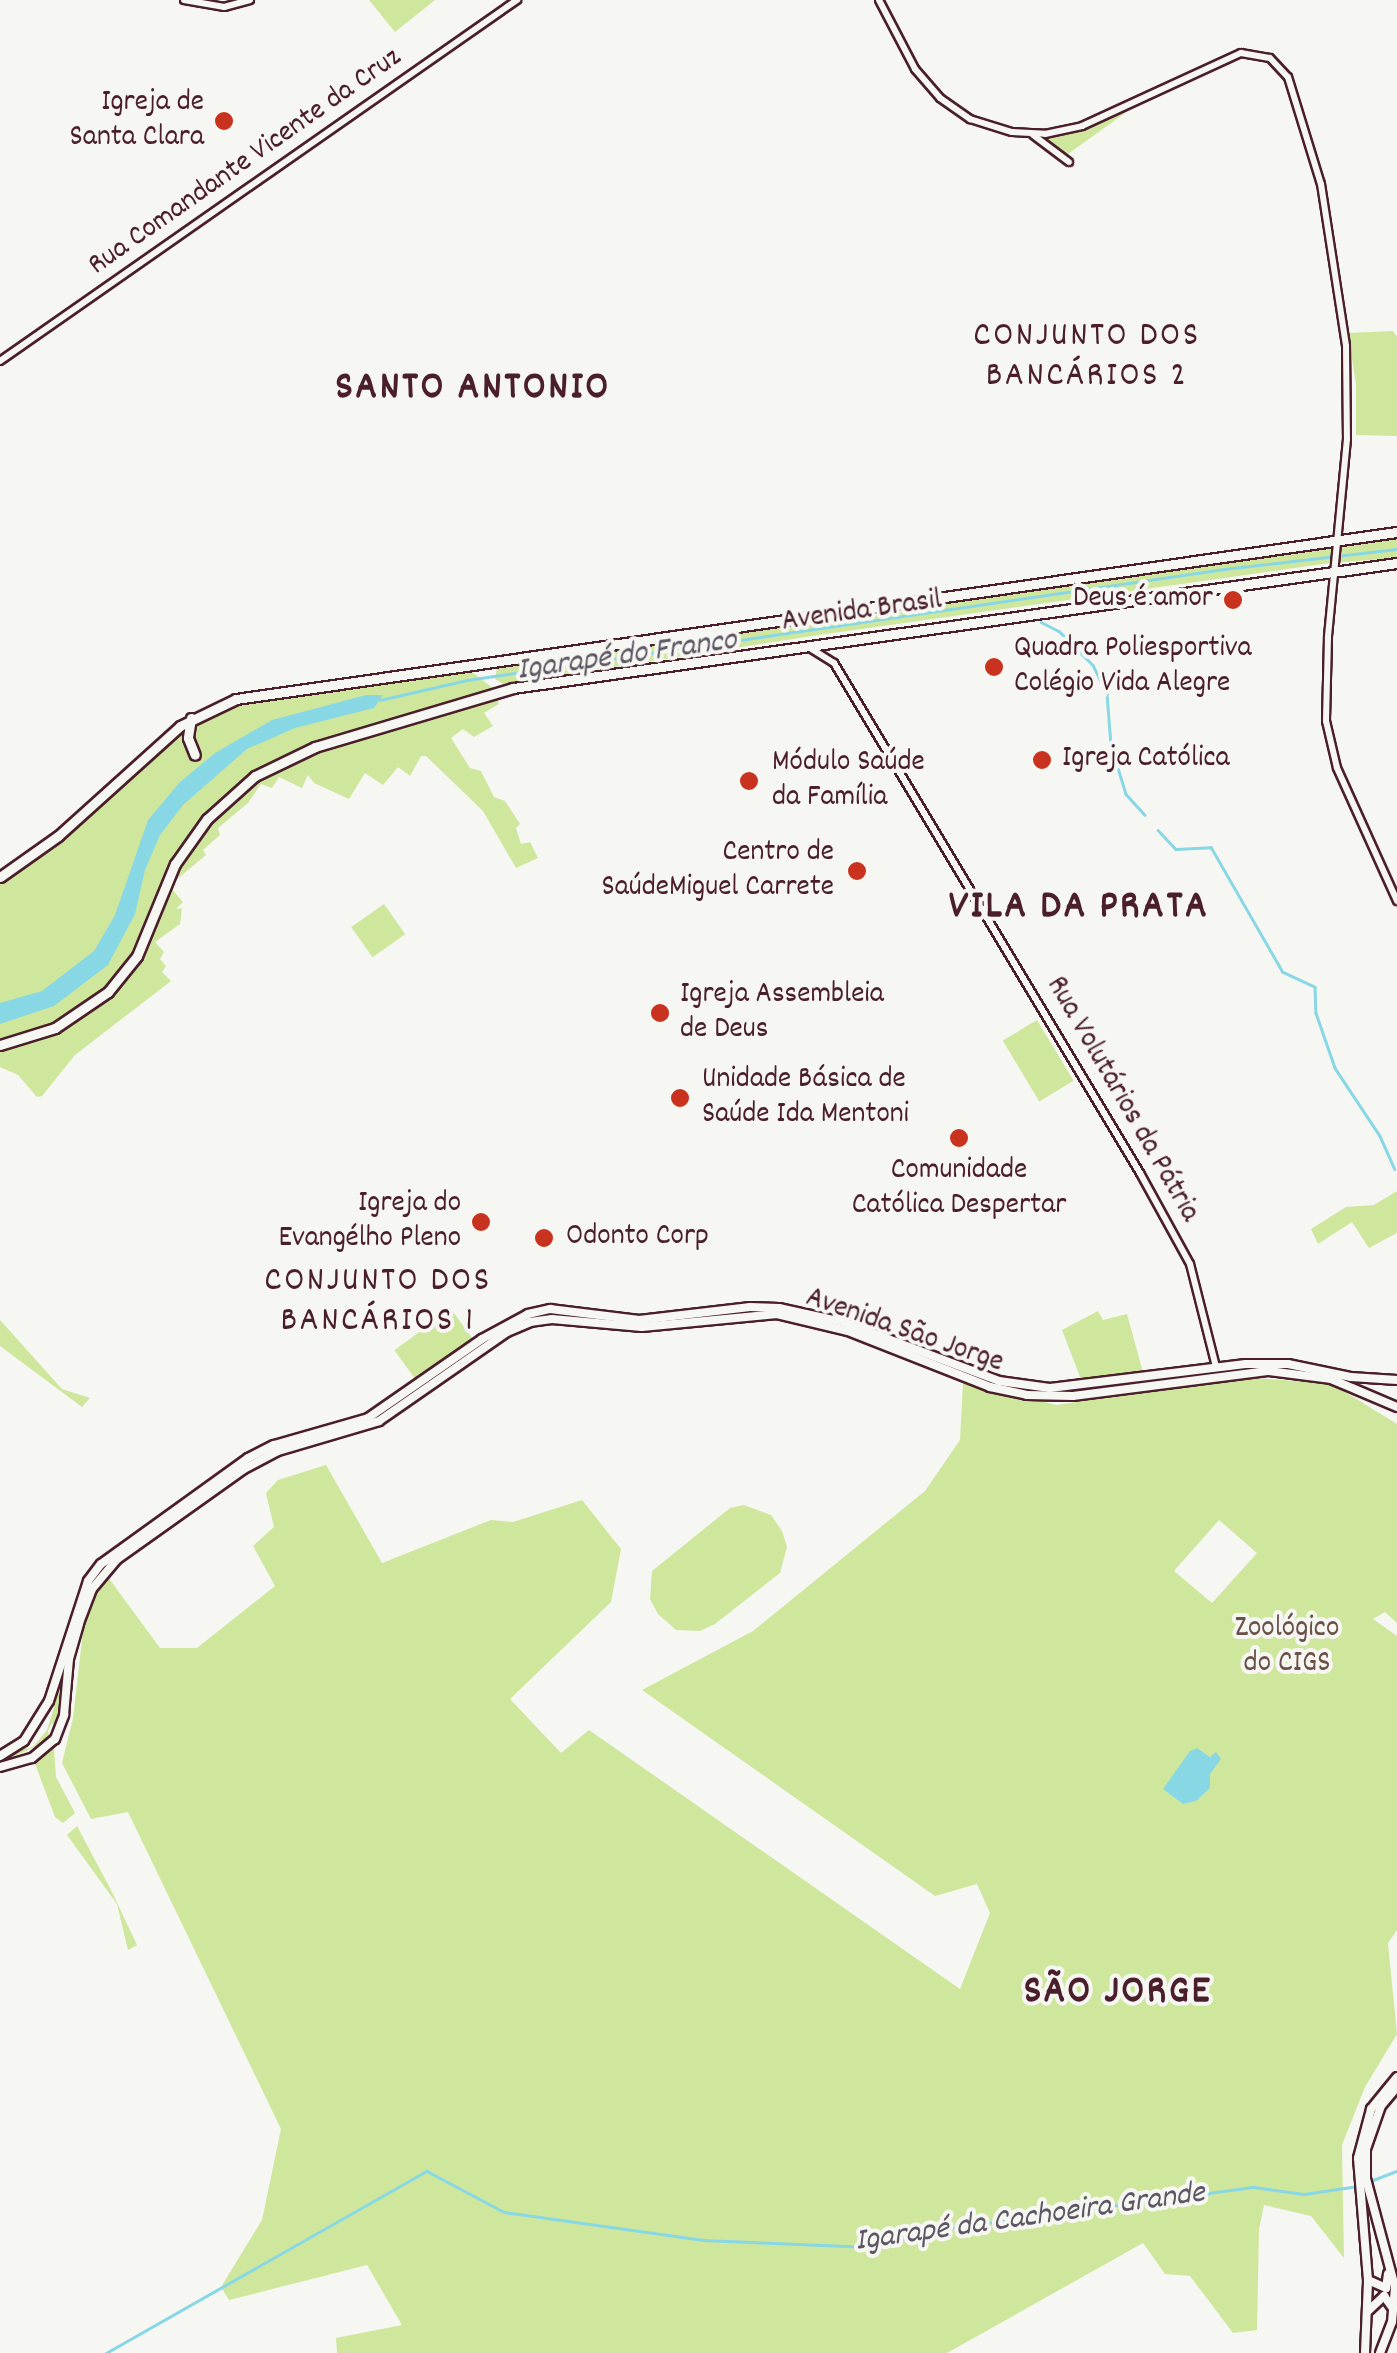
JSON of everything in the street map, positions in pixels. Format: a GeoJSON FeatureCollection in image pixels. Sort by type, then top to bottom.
{"type":"FeatureCollection","features":[{"type":"Feature","properties":{"kind":"highway","name":"Avenida Brasil"},"geometry":{"type":"LineString","coordinates":[[0,877],[58,836],[191,718],[219,703],[1397,532]]}},
{"type":"Feature","properties":{"kind":"highway","name":"Avenida Brasil"},"geometry":{"type":"LineString","coordinates":[[0,1045],[55,1028],[108,992],[136,956],[168,877],[189,842],[233,794],[277,763],[502,690],[1334,566],[1397,563]]}},
{"type":"Feature","properties":{"kind":"highway"},"geometry":{"type":"LineString","coordinates":[[191,718],[188,738],[195,755]]}},
{"type":"Feature","properties":{"kind":"main road","name":"Avenida São Jorge"},"geometry":{"type":"LineString","coordinates":[[0,1756],[24,1741],[43,1712],[88,1581],[101,1564],[248,1458],[274,1445],[368,1418],[482,1339],[528,1314],[550,1310],[639,1320],[750,1307],[780,1308],[843,1322],[999,1381],[1050,1388],[1216,1367],[1288,1364],[1351,1378],[1397,1380]]}},
{"type":"Feature","properties":{"kind":"main road","name":"Avenida São Jorge"},"geometry":{"type":"LineString","coordinates":[[0,1767],[32,1758],[55,1740],[64,1716],[69,1659],[79,1623],[92,1588],[116,1560],[244,1469],[278,1451],[379,1421],[508,1332],[530,1322],[552,1319],[642,1328],[777,1314],[848,1330],[990,1387],[1027,1395],[1087,1395],[1269,1371],[1331,1380],[1397,1407]]}},
{"type":"Feature","properties":{"kind":"main road"},"geometry":{"type":"LineString","coordinates":[[1365,2353],[1368,2280],[1359,2147],[1371,2109],[1397,2077]]}},
{"type":"Feature","properties":{"kind":"main road"},"geometry":{"type":"LineString","coordinates":[[1380,2353],[1396,2287],[1366,2179],[1366,2149],[1381,2106],[1397,2088]]}},
{"type":"Feature","properties":{"kind":"main road"},"geometry":{"type":"LineString","coordinates":[[1368,2280],[1378,2288],[1388,2285],[1386,2247]]}},
{"type":"Feature","properties":{"kind":"main road"},"geometry":{"type":"LineString","coordinates":[[1368,2310],[1384,2296],[1393,2311]]}},
{"type":"Feature","properties":{"kind":"street"},"geometry":{"type":"LineString","coordinates":[[184,0],[224,6],[250,0]]}},
{"type":"Feature","properties":{"kind":"street","name":"Rua Comandante Vicente da Cruz"},"geometry":{"type":"LineString","coordinates":[[0,361],[518,0]]}},
{"type":"Feature","properties":{"kind":"street"},"geometry":{"type":"LineString","coordinates":[[879,0],[915,69],[940,98],[980,124],[1032,134],[1095,122],[1230,55],[1262,55],[1284,70],[1295,94],[1321,184],[1346,346],[1347,439],[1324,708],[1348,796],[1397,901]]}},
{"type":"Feature","properties":{"kind":"street"},"geometry":{"type":"LineString","coordinates":[[1032,134],[1068,162]]}},
{"type":"Feature","properties":{"kind":"street"},"geometry":{"type":"LineString","coordinates":[[834,662],[840,641]]}},
{"type":"Feature","properties":{"kind":"street","name":"Rua Volutários da Pátria"},"geometry":{"type":"LineString","coordinates":[[808,646],[834,662],[1140,1173],[1190,1264],[1216,1367]]}},
{"type":"Feature","properties":{"kind":"green space"},"geometry":{"type":"Polygon","coordinates":[[[369,0],[435,0],[395,32],[369,0]]]}},
{"type":"Feature","properties":{"kind":"green space"},"geometry":{"type":"Polygon","coordinates":[[[1132,108],[1068,154],[1045,137],[1065,134],[1132,108]]]}},
{"type":"Feature","properties":{"kind":"green space"},"geometry":{"type":"Polygon","coordinates":[[[1393,331],[1397,337],[1397,436],[1356,435],[1356,384],[1348,333],[1393,331]]]}},
{"type":"Feature","properties":{"kind":"green space"},"geometry":{"type":"Polygon","coordinates":[[[1397,539],[1397,558],[1330,563],[819,635],[503,684],[495,679],[497,668],[520,661],[1345,541],[1397,539]]]}},
{"type":"Feature","properties":{"kind":"green space"},"geometry":{"type":"Polygon","coordinates":[[[467,668],[494,689],[499,704],[484,713],[493,726],[474,737],[463,729],[451,738],[470,768],[481,771],[494,797],[505,801],[520,824],[516,828],[521,844],[530,842],[538,858],[516,868],[483,811],[426,756],[421,756],[410,776],[398,767],[383,785],[365,773],[349,799],[314,783],[308,775],[302,788],[279,777],[272,788],[261,784],[248,803],[218,828],[220,835],[203,850],[206,855],[176,880],[172,889],[183,902],[176,909],[182,908],[180,924],[155,942],[164,952],[160,959],[166,966],[162,972],[171,981],[75,1055],[42,1096],[37,1097],[18,1075],[0,1067],[0,882],[61,839],[173,737],[207,715],[252,698],[467,668]]]}},
{"type":"Feature","properties":{"kind":"green space"},"geometry":{"type":"Polygon","coordinates":[[[384,904],[405,934],[372,957],[351,927],[384,904]]]}},
{"type":"Feature","properties":{"kind":"green space"},"geometry":{"type":"Polygon","coordinates":[[[1037,1020],[1074,1081],[1039,1101],[1003,1041],[1037,1020]]]}},
{"type":"Feature","properties":{"kind":"green space"},"geometry":{"type":"Polygon","coordinates":[[[1397,1191],[1397,1233],[1369,1248],[1352,1222],[1318,1244],[1311,1229],[1346,1207],[1374,1205],[1397,1191]]]}},
{"type":"Feature","properties":{"kind":"green space"},"geometry":{"type":"Polygon","coordinates":[[[451,1309],[474,1341],[417,1382],[394,1350],[451,1309]]]}},
{"type":"Feature","properties":{"kind":"green space"},"geometry":{"type":"Polygon","coordinates":[[[1098,1311],[1103,1320],[1127,1314],[1144,1376],[1082,1382],[1062,1330],[1098,1311]]]}},
{"type":"Feature","properties":{"kind":"green space"},"geometry":{"type":"Polygon","coordinates":[[[0,1320],[62,1389],[90,1398],[82,1407],[0,1346],[0,1320]]]}},
{"type":"Feature","properties":{"kind":"green space","name":"Zoológico do CIGS"},"geometry":{"type":"Polygon","coordinates":[[[1243,1377],[1332,1384],[1397,1424],[1397,1623],[1385,1612],[1373,1619],[1397,1636],[1397,1930],[1388,1943],[1397,2034],[1365,2087],[1342,2145],[1344,2258],[1311,2216],[1264,2205],[1259,2229],[1257,2330],[1233,2333],[1190,2276],[1165,2274],[1143,2243],[947,2353],[337,2353],[336,2338],[402,2325],[367,2265],[229,2300],[221,2287],[262,2220],[281,2129],[128,1812],[91,1819],[62,1763],[73,1718],[85,1614],[105,1573],[160,1648],[197,1648],[275,1586],[253,1546],[274,1527],[266,1493],[278,1480],[326,1465],[382,1563],[491,1520],[513,1522],[582,1500],[621,1549],[611,1602],[510,1699],[561,1753],[589,1730],[960,1989],[990,1913],[977,1884],[935,1896],[642,1690],[753,1631],[925,1491],[960,1440],[963,1383],[1057,1405],[1243,1377]],[[1219,1520],[1174,1571],[1212,1603],[1257,1553],[1219,1520]]]}},
{"type":"Feature","properties":{"kind":"green space"},"geometry":{"type":"Polygon","coordinates":[[[744,1505],[771,1515],[782,1531],[787,1547],[780,1573],[715,1624],[700,1631],[676,1630],[658,1614],[650,1599],[652,1571],[730,1508],[744,1505]]]}},
{"type":"Feature","properties":{"kind":"green space"},"geometry":{"type":"Polygon","coordinates":[[[65,1671],[66,1696],[58,1728],[52,1723],[50,1739],[38,1750],[34,1747],[0,1763],[24,1745],[27,1749],[34,1746],[47,1730],[65,1671]]]}},
{"type":"Feature","properties":{"kind":"green space"},"geometry":{"type":"Polygon","coordinates":[[[54,1748],[56,1777],[75,1813],[63,1823],[55,1817],[34,1761],[54,1748]]]}},
{"type":"Feature","properties":{"kind":"green space"},"geometry":{"type":"Polygon","coordinates":[[[77,1826],[112,1892],[137,1945],[128,1950],[117,1904],[67,1835],[77,1826]]]}},
{"type":"Feature","properties":{"kind":"water"},"geometry":{"type":"Polygon","coordinates":[[[366,695],[383,695],[374,708],[295,728],[247,749],[183,805],[160,835],[145,870],[135,914],[108,965],[54,1006],[0,1024],[0,1003],[42,991],[94,951],[115,915],[148,820],[179,783],[215,753],[272,720],[366,695]]]}},
{"type":"Feature","properties":{"kind":"water"},"geometry":{"type":"Polygon","coordinates":[[[1197,1748],[1210,1757],[1216,1752],[1221,1759],[1210,1774],[1210,1788],[1196,1801],[1183,1804],[1163,1789],[1190,1751],[1197,1748]]]}},
{"type":"Feature","properties":{"kind":"waterway","name":"Igarapé do Franco"},"geometry":{"type":"LineString","coordinates":[[380,700],[467,680],[1224,569],[1397,549]]}},
{"type":"Feature","properties":{"kind":"waterway"},"geometry":{"type":"LineString","coordinates":[[1041,622],[1059,631],[1093,665],[1107,694],[1111,745],[1126,794],[1145,815]]}},
{"type":"Feature","properties":{"kind":"waterway"},"geometry":{"type":"LineString","coordinates":[[1158,830],[1176,849],[1211,847],[1283,972],[1315,987],[1316,1013],[1335,1068],[1380,1136],[1395,1169]]}},
{"type":"Feature","properties":{"kind":"waterway","name":"Igarapé da Cachoeira Grande"},"geometry":{"type":"LineString","coordinates":[[106,2353],[427,2171],[504,2212],[703,2240],[870,2247],[949,2228],[1254,2187],[1304,2194],[1352,2187]]}},
{"type":"Feature","properties":{"kind":"waterway","name":"Igarapé da Cachoeira Grande"},"geometry":{"type":"LineString","coordinates":[[1373,2180],[1397,2171]]}},
{"type":"Feature","properties":{"kind":"place","name":"Igreja de Santa Clara"},"geometry":{"type":"Point","coordinates":[224,121]}},
{"type":"Feature","properties":{"kind":"place","name":"Deus é amor"},"geometry":{"type":"Point","coordinates":[1233,600]}},
{"type":"Feature","properties":{"kind":"place","name":"Quadra Poliesportiva Colégio Vida Alegre"},"geometry":{"type":"Point","coordinates":[994,667]}},
{"type":"Feature","properties":{"kind":"place","name":"Igreja Católica"},"geometry":{"type":"Point","coordinates":[1042,760]}},
{"type":"Feature","properties":{"kind":"place","name":"Módulo Saúde da Família"},"geometry":{"type":"Point","coordinates":[749,781]}},
{"type":"Feature","properties":{"kind":"place","name":"Centro de SaúdeMiguel Carrete"},"geometry":{"type":"Point","coordinates":[857,871]}},
{"type":"Feature","properties":{"kind":"place","name":"Igreja Assembleia de Deus"},"geometry":{"type":"Point","coordinates":[660,1013]}},
{"type":"Feature","properties":{"kind":"place","name":"Unidade Básica de Saúde Ida Mentoni"},"geometry":{"type":"Point","coordinates":[680,1098]}},
{"type":"Feature","properties":{"kind":"place","name":"Comunidade Católica Despertar"},"geometry":{"type":"Point","coordinates":[959,1138]}},
{"type":"Feature","properties":{"kind":"place","name":"Igreja do Evangélho Pleno"},"geometry":{"type":"Point","coordinates":[481,1222]}},
{"type":"Feature","properties":{"kind":"place","name":"Odonto Corp"},"geometry":{"type":"Point","coordinates":[544,1238]}},
{"type":"Feature","properties":{"kind":"district","name":"CONJUNTO DOS BANCÁRIOS 2"},"geometry":{"type":"Point","coordinates":[1087,357]}},
{"type":"Feature","properties":{"kind":"district","name":"SANTO ANTONIO"},"geometry":{"type":"Point","coordinates":[473,390]}},
{"type":"Feature","properties":{"kind":"district","name":"VILA DA PRATA"},"geometry":{"type":"Point","coordinates":[1079,909]}},
{"type":"Feature","properties":{"kind":"district","name":"CONJUNTO DOS BANCÁRIOS 1"},"geometry":{"type":"Point","coordinates":[378,1302]}},
{"type":"Feature","properties":{"kind":"district","name":"SÃO JORGE"},"geometry":{"type":"Point","coordinates":[1118,1994]}}]}
